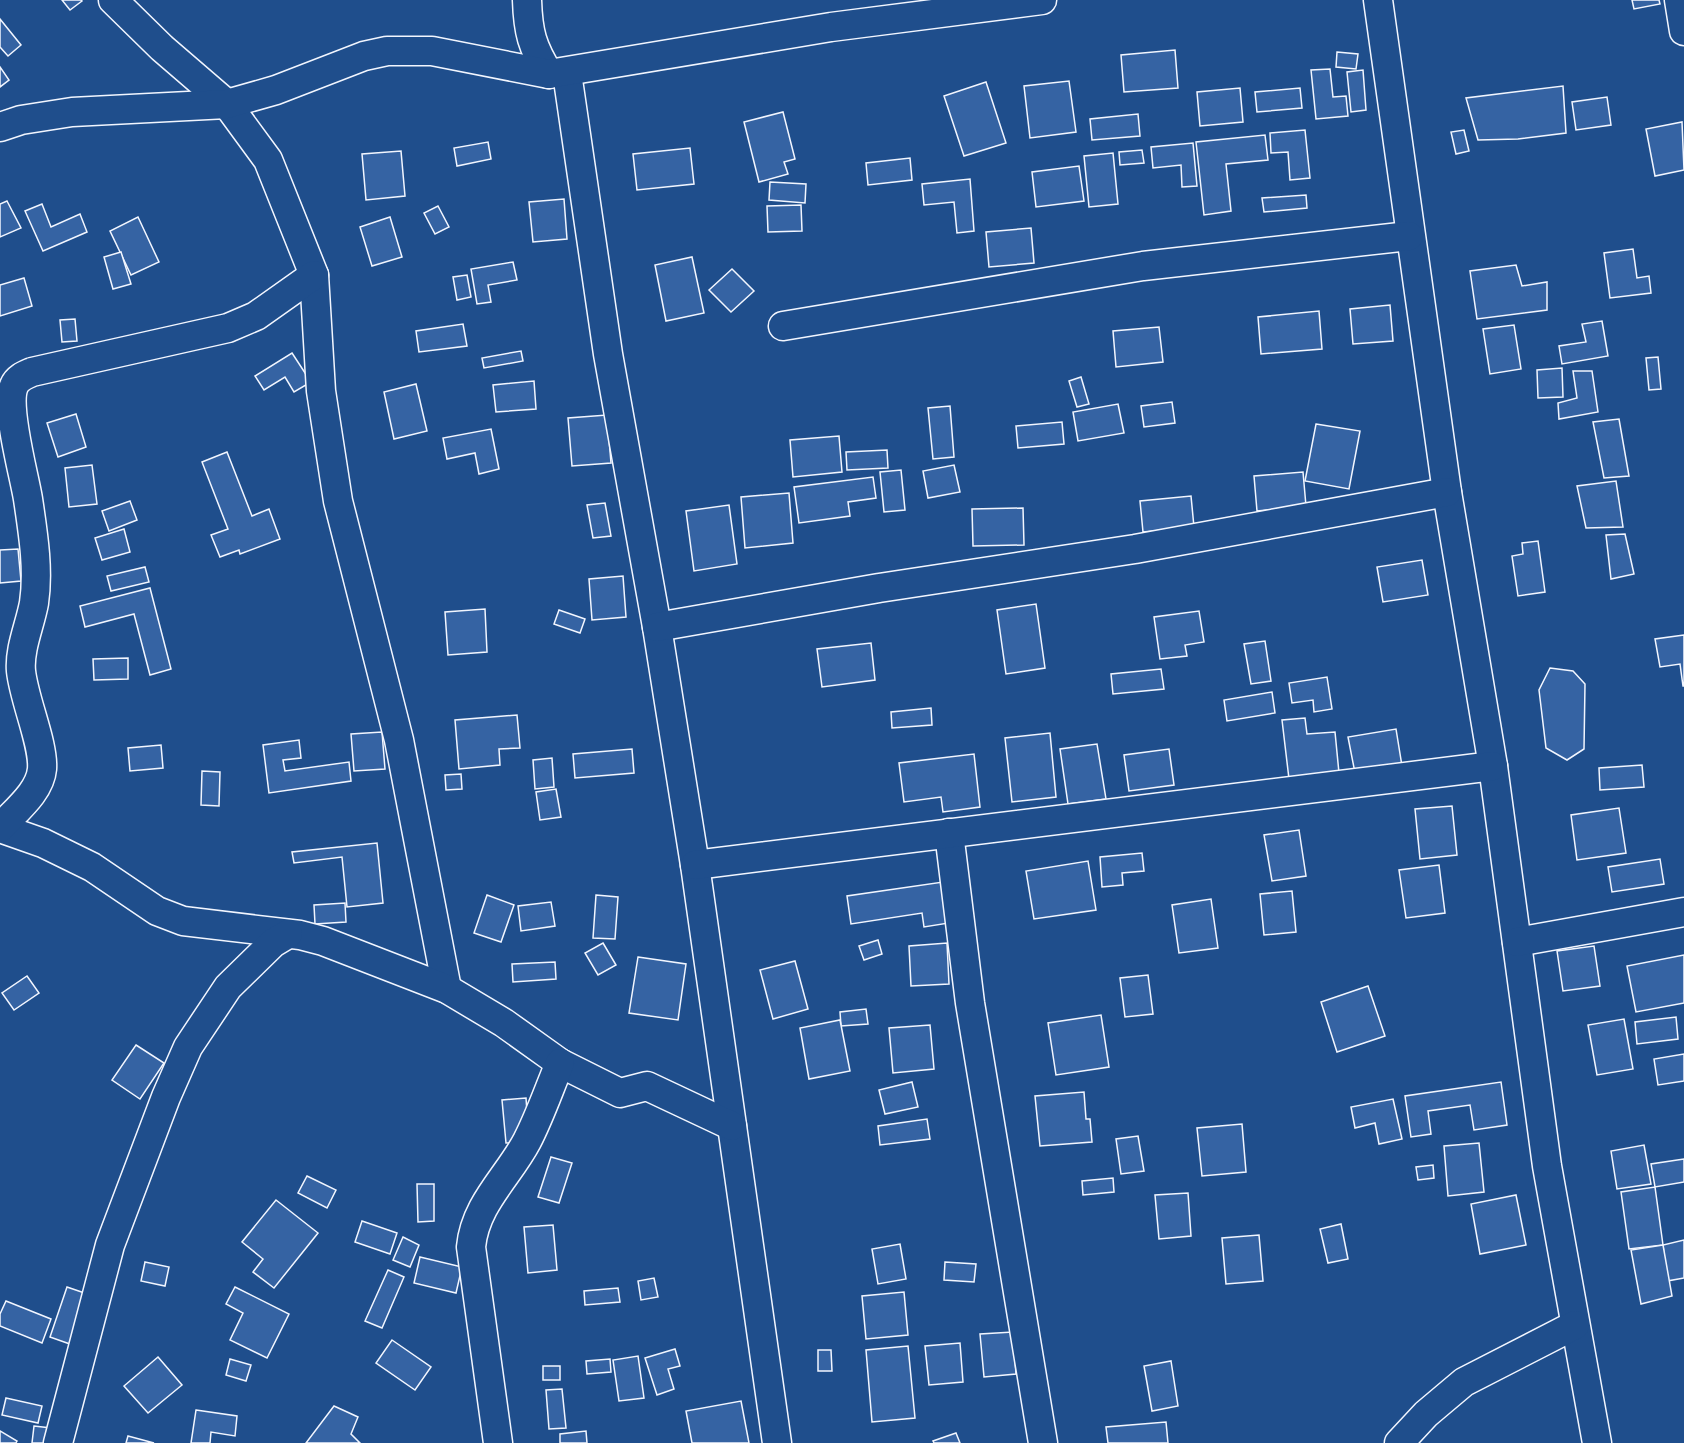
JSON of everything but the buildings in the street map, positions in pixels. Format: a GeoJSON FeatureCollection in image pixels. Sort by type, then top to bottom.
{"type":"FeatureCollection","features":[{"type":"Feature","properties":{"kind":"street"},"geometry":{"type":"LineString","coordinates":[[112,0],[162,48],[227,104],[268,160],[314,275],[321,391],[338,501],[399,740],[447,989]]}},
{"type":"Feature","properties":{"kind":"street"},"geometry":{"type":"LineString","coordinates":[[527,0],[528,27],[533,47],[558,73],[657,627],[695,865],[777,1443]]}},
{"type":"Feature","properties":{"kind":"street"},"geometry":{"type":"LineString","coordinates":[[0,127],[21,120],[72,112],[227,104],[276,90],[364,56],[408,49],[432,51],[558,73],[644,56],[749,43],[831,27],[1042,0]]}},
{"type":"Feature","properties":{"kind":"street"},"geometry":{"type":"LineString","coordinates":[[1378,0],[1409,236],[1447,492],[1493,766],[1547,1166],[1597,1443]]}},
{"type":"Feature","properties":{"kind":"street"},"geometry":{"type":"LineString","coordinates":[[1679,0],[1684,31]]}},
{"type":"Feature","properties":{"kind":"street"},"geometry":{"type":"LineString","coordinates":[[783,326],[1143,266],[1409,236]]}},
{"type":"Feature","properties":{"kind":"street"},"geometry":{"type":"LineString","coordinates":[[314,275],[256,316],[228,328],[32,372],[21,377],[14,387],[12,413],[28,498],[36,566],[34,602],[21,668],[25,698],[41,753],[42,769],[38,785],[0,828],[43,843],[92,867],[157,910],[183,921],[288,934],[322,941],[447,989],[504,1023],[560,1063],[620,1093],[639,1086],[648,1086],[732,1126]]}},
{"type":"Feature","properties":{"kind":"street"},"geometry":{"type":"LineString","coordinates":[[657,627],[879,588],[1135,549],[1447,492]]}},
{"type":"Feature","properties":{"kind":"street"},"geometry":{"type":"LineString","coordinates":[[695,865],[1493,766]]}},
{"type":"Feature","properties":{"kind":"street"},"geometry":{"type":"LineString","coordinates":[[949,833],[972,1014],[1042,1443]]}},
{"type":"Feature","properties":{"kind":"street"},"geometry":{"type":"LineString","coordinates":[[1517,942],[1684,912]]}},
{"type":"Feature","properties":{"kind":"street"},"geometry":{"type":"LineString","coordinates":[[58,1443],[110,1245],[166,1097],[188,1047],[228,987],[273,943],[288,934]]}},
{"type":"Feature","properties":{"kind":"street"},"geometry":{"type":"LineString","coordinates":[[498,1443],[471,1247],[472,1232],[485,1203],[527,1141],[560,1063]]}},
{"type":"Feature","properties":{"kind":"street"},"geometry":{"type":"LineString","coordinates":[[1399,1443],[1426,1414],[1464,1382],[1575,1325]]}}]}
